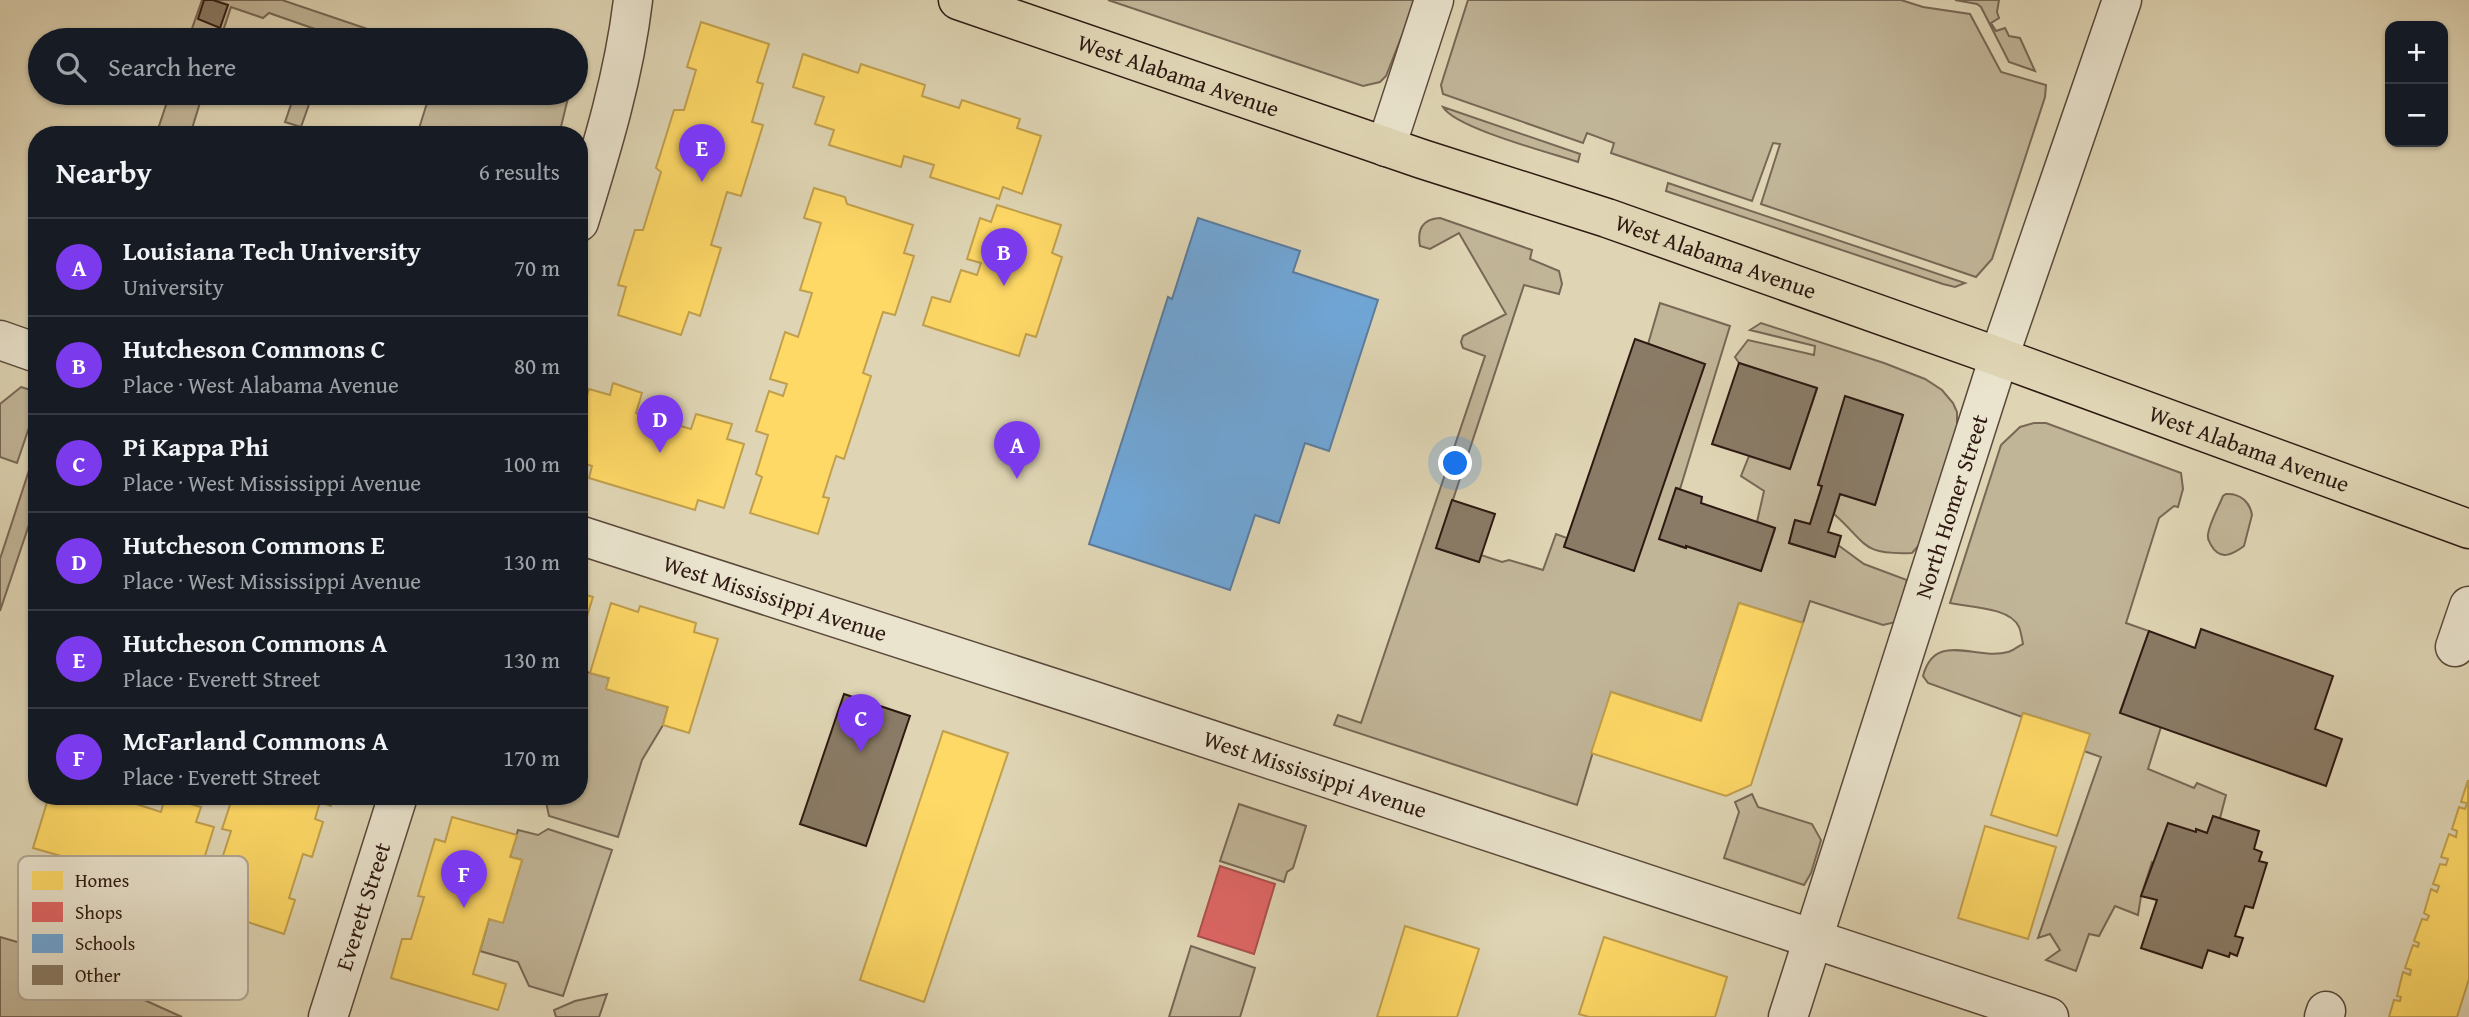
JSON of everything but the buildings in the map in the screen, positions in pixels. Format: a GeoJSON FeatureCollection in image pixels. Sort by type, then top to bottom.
{"type":"FeatureCollection","features":[{"type":"Feature","properties":{"kind":"main road","name":"West Alabama Avenue"},"geometry":{"type":"LineString","coordinates":[[958,0],[1025,10],[1386,147],[1607,218],[1999,357],[2469,529]]}},
{"type":"Feature","properties":{"kind":"street"},"geometry":{"type":"LineString","coordinates":[[588,193],[627,51],[633,0]]}},
{"type":"Feature","properties":{"kind":"street"},"geometry":{"type":"LineString","coordinates":[[1386,147],[1434,0]]}},
{"type":"Feature","properties":{"kind":"street","name":"North Homer Street"},"geometry":{"type":"LineString","coordinates":[[1788,1017],[1999,357],[2122,0]]}},
{"type":"Feature","properties":{"kind":"street"},"geometry":{"type":"LineString","coordinates":[[0,340],[28,350]]}},
{"type":"Feature","properties":{"kind":"street","name":"West Mississippi Avenue"},"geometry":{"type":"LineString","coordinates":[[588,538],[873,628],[2049,1017]]}},
{"type":"Feature","properties":{"kind":"street"},"geometry":{"type":"LineString","coordinates":[[2455,647],[2469,606]]}},
{"type":"Feature","properties":{"kind":"street","name":"Everett Street"},"geometry":{"type":"LineString","coordinates":[[328,1017],[395,805]]}},
{"type":"Feature","properties":{"kind":"shaded area"},"geometry":{"type":"Polygon","coordinates":[[[202,0],[282,0],[365,28],[312,28],[269,13],[263,18],[231,7],[224,28],[192,28],[202,0]]]}},
{"type":"Feature","properties":{"kind":"shaded area"},"geometry":{"type":"Polygon","coordinates":[[[1108,0],[1416,0],[1386,76],[1380,82],[1363,86],[1108,0]]]}},
{"type":"Feature","properties":{"kind":"shaded area"},"geometry":{"type":"Polygon","coordinates":[[[1468,0],[1901,0],[1923,7],[1970,14],[2001,72],[2046,85],[2045,97],[1992,259],[1976,277],[1761,204],[1780,144],[1773,143],[1752,201],[1611,153],[1614,143],[1587,133],[1583,143],[1443,94],[1441,85],[1468,0]]]}},
{"type":"Feature","properties":{"kind":"shaded area"},"geometry":{"type":"Polygon","coordinates":[[[1955,0],[1999,0],[1999,18],[1991,23],[1996,31],[2005,28],[2009,36],[2020,38],[2035,71],[2009,62],[1981,7],[1955,0]]]}},
{"type":"Feature","properties":{"kind":"shaded area"},"geometry":{"type":"Polygon","coordinates":[[[166,105],[199,105],[193,126],[159,126],[166,105]]]}},
{"type":"Feature","properties":{"kind":"shaded area"},"geometry":{"type":"Polygon","coordinates":[[[291,105],[309,105],[301,126],[285,122],[291,105]]]}},
{"type":"Feature","properties":{"kind":"shaded area"},"geometry":{"type":"Polygon","coordinates":[[[426,105],[566,105],[561,126],[420,126],[426,105]]]}},
{"type":"Feature","properties":{"kind":"shaded area"},"geometry":{"type":"Polygon","coordinates":[[[1443,107],[1580,154],[1578,162],[1484,131],[1451,115],[1443,107]]]}},
{"type":"Feature","properties":{"kind":"shaded area"},"geometry":{"type":"Polygon","coordinates":[[[1668,183],[1965,283],[1955,287],[1943,284],[1666,191],[1668,183]]]}},
{"type":"Feature","properties":{"kind":"shaded area"},"geometry":{"type":"Polygon","coordinates":[[[1440,218],[1532,250],[1530,259],[1559,271],[1562,284],[1559,294],[1524,285],[1437,548],[1479,562],[1481,555],[1543,570],[1556,534],[1567,538],[1564,547],[1705,364],[1648,344],[1660,303],[1730,326],[1680,489],[1676,488],[1660,539],[1685,548],[1686,546],[1761,571],[1775,529],[1757,522],[1764,491],[1741,476],[1749,456],[1790,469],[1817,389],[1739,363],[1735,357],[1748,340],[1814,355],[1815,346],[1750,330],[1761,323],[1925,379],[1942,390],[1953,403],[1957,412],[1957,426],[1920,544],[1912,553],[1883,552],[1867,546],[1834,514],[1840,494],[1875,505],[1903,415],[1846,397],[1818,484],[1822,486],[1810,524],[1795,520],[1789,543],[1834,557],[1838,545],[1864,564],[1907,580],[1896,622],[1883,625],[1810,601],[1803,623],[1739,603],[1701,721],[1611,692],[1577,805],[1334,725],[1338,715],[1361,723],[1485,356],[1463,348],[1463,336],[1506,314],[1459,233],[1430,249],[1420,246],[1422,226],[1440,218]]]}},
{"type":"Feature","properties":{"kind":"shaded area"},"geometry":{"type":"Polygon","coordinates":[[[21,387],[28,389],[28,431],[17,463],[0,457],[0,404],[21,387]]]}},
{"type":"Feature","properties":{"kind":"shaded area"},"geometry":{"type":"Polygon","coordinates":[[[2046,423],[2181,473],[2183,489],[2178,507],[2174,506],[2159,518],[2126,623],[2149,631],[2120,712],[2161,727],[2148,769],[2194,788],[2197,783],[2226,795],[2220,818],[2207,833],[2197,830],[2155,863],[2152,862],[2138,915],[2115,906],[2099,936],[2089,934],[2076,971],[2046,960],[2060,950],[2050,934],[2038,938],[2101,757],[2084,751],[2089,734],[2023,713],[2022,717],[1928,683],[1923,676],[1929,662],[1937,654],[1958,650],[1996,654],[2023,644],[2019,627],[2007,615],[1950,603],[2001,445],[2020,427],[2046,423]]]}},
{"type":"Feature","properties":{"kind":"shaded area"},"geometry":{"type":"Polygon","coordinates":[[[28,473],[28,528],[0,611],[0,559],[28,473]]]}},
{"type":"Feature","properties":{"kind":"shaded area"},"geometry":{"type":"Polygon","coordinates":[[[2226,494],[2244,499],[2252,515],[2244,546],[2235,552],[2222,555],[2215,550],[2208,537],[2212,520],[2226,494]]]}},
{"type":"Feature","properties":{"kind":"shaded area"},"geometry":{"type":"Polygon","coordinates":[[[588,672],[609,678],[607,689],[668,707],[663,725],[642,760],[618,837],[549,816],[547,805],[588,805],[588,672]]]}},
{"type":"Feature","properties":{"kind":"shaded area"},"geometry":{"type":"Polygon","coordinates":[[[1752,794],[1758,807],[1812,824],[1821,840],[1811,873],[1804,885],[1724,858],[1739,812],[1735,802],[1752,794]]]}},
{"type":"Feature","properties":{"kind":"shaded area"},"geometry":{"type":"Polygon","coordinates":[[[1239,804],[1306,826],[1293,868],[1287,872],[1284,882],[1220,861],[1239,804]]]}},
{"type":"Feature","properties":{"kind":"shaded area"},"geometry":{"type":"Polygon","coordinates":[[[548,829],[612,850],[563,996],[529,986],[518,962],[480,951],[489,919],[503,922],[522,860],[510,857],[518,830],[538,835],[548,829]]]}},
{"type":"Feature","properties":{"kind":"shaded area"},"geometry":{"type":"Polygon","coordinates":[[[0,937],[18,942],[18,1000],[144,1000],[182,1017],[0,1017],[0,937]]]}},
{"type":"Feature","properties":{"kind":"shaded area"},"geometry":{"type":"Polygon","coordinates":[[[1191,946],[1255,968],[1240,1017],[1169,1017],[1191,946]]]}},
{"type":"Feature","properties":{"kind":"shaded area"},"geometry":{"type":"Polygon","coordinates":[[[607,994],[599,1017],[556,1017],[554,1010],[575,1001],[607,994]]]}},
{"type":"Feature","properties":{"kind":"place","name":"Hutcheson Commons A"},"geometry":{"type":"Point","coordinates":[702,182]}},
{"type":"Feature","properties":{"kind":"place","name":"Hutcheson Commons C"},"geometry":{"type":"Point","coordinates":[1004,286]}},
{"type":"Feature","properties":{"kind":"place","name":"Hutcheson Commons E"},"geometry":{"type":"Point","coordinates":[660,453]}},
{"type":"Feature","properties":{"kind":"place","name":"Louisiana Tech University"},"geometry":{"type":"Point","coordinates":[1017,479]}},
{"type":"Feature","properties":{"kind":"place","name":"Pi Kappa Phi"},"geometry":{"type":"Point","coordinates":[861,752]}},
{"type":"Feature","properties":{"kind":"place","name":"McFarland Commons A"},"geometry":{"type":"Point","coordinates":[464,908]}}]}
